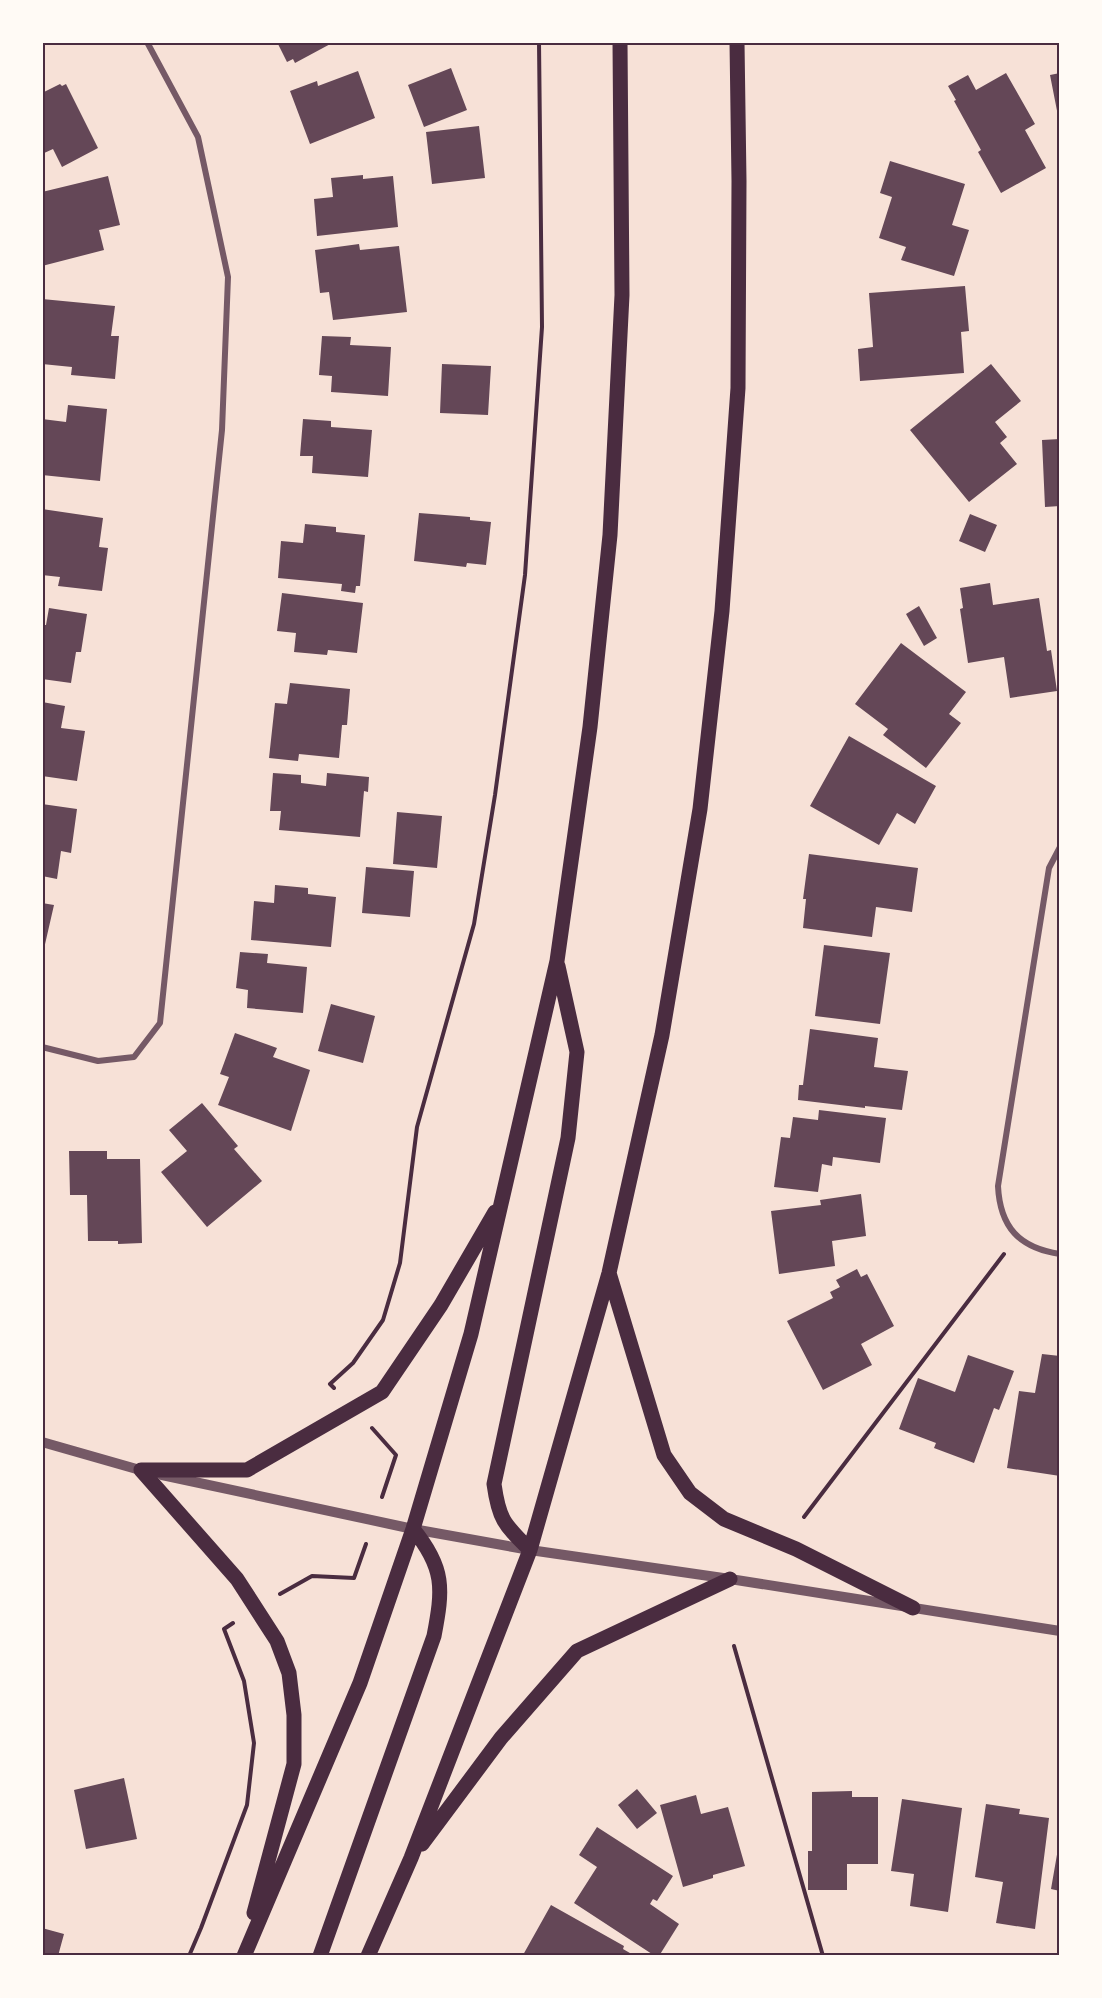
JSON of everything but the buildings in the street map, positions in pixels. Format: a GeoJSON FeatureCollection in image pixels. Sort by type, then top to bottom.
{"type":"FeatureCollection","features":[{"type":"Feature","properties":{"kind":"main road"},"geometry":{"type":"LineString","coordinates":[[243,1956],[360,1683],[413,1529],[471,1334],[557,961],[590,727],[610,535],[622,295],[620,42]]}},
{"type":"Feature","properties":{"kind":"main road"},"geometry":{"type":"LineString","coordinates":[[368,1956],[411,1858],[530,1550],[609,1273],[662,1035],[700,809],[721,623],[738,388],[740,181],[737,42]]}},
{"type":"Feature","properties":{"kind":"main road"},"geometry":{"type":"LineString","coordinates":[[530,1550],[505,1525],[497,1507],[494,1484],[568,1138],[577,1052],[557,961]]}},
{"type":"Feature","properties":{"kind":"main road"},"geometry":{"type":"LineString","coordinates":[[141,1470],[247,1470],[382,1392],[441,1305],[504,1196]]}},
{"type":"Feature","properties":{"kind":"main road"},"geometry":{"type":"LineString","coordinates":[[609,1273],[664,1455],[690,1493],[724,1520],[796,1550],[913,1608]]}},
{"type":"Feature","properties":{"kind":"main road"},"geometry":{"type":"LineString","coordinates":[[141,1470],[237,1580],[277,1641],[289,1673],[294,1715],[294,1764],[243,1956]]}},
{"type":"Feature","properties":{"kind":"main road"},"geometry":{"type":"LineString","coordinates":[[320,1956],[434,1636],[440,1604],[439,1575],[429,1548],[413,1529]]}},
{"type":"Feature","properties":{"kind":"main road"},"geometry":{"type":"LineString","coordinates":[[411,1858],[501,1738],[578,1651],[730,1579]]}},
{"type":"Feature","properties":{"kind":"street"},"geometry":{"type":"LineString","coordinates":[[42,1047],[98,1061],[134,1057],[160,1023],[222,430],[228,277],[198,137],[147,42]]}},
{"type":"Feature","properties":{"kind":"street"},"geometry":{"type":"LineString","coordinates":[[1060,847],[1049,867],[998,1186],[999,1204],[1005,1221],[1017,1237],[1031,1246],[1060,1254]]}},
{"type":"Feature","properties":{"kind":"street"},"geometry":{"type":"LineString","coordinates":[[42,1442],[141,1470],[413,1529],[530,1550],[1060,1631]]}},
{"type":"Feature","properties":{"kind":"path"},"geometry":{"type":"LineString","coordinates":[[189,1956],[247,1805],[254,1743],[244,1681],[224,1629],[255,1608],[312,1576],[354,1578],[396,1455],[330,1384],[353,1363],[383,1320],[400,1263],[417,1127],[474,924],[495,795],[525,575],[542,327],[539,42]]}},
{"type":"Feature","properties":{"kind":"path"},"geometry":{"type":"LineString","coordinates":[[804,1517],[1017,1237]]}},
{"type":"Feature","properties":{"kind":"path"},"geometry":{"type":"LineString","coordinates":[[734,1646],[823,1956]]}}]}
